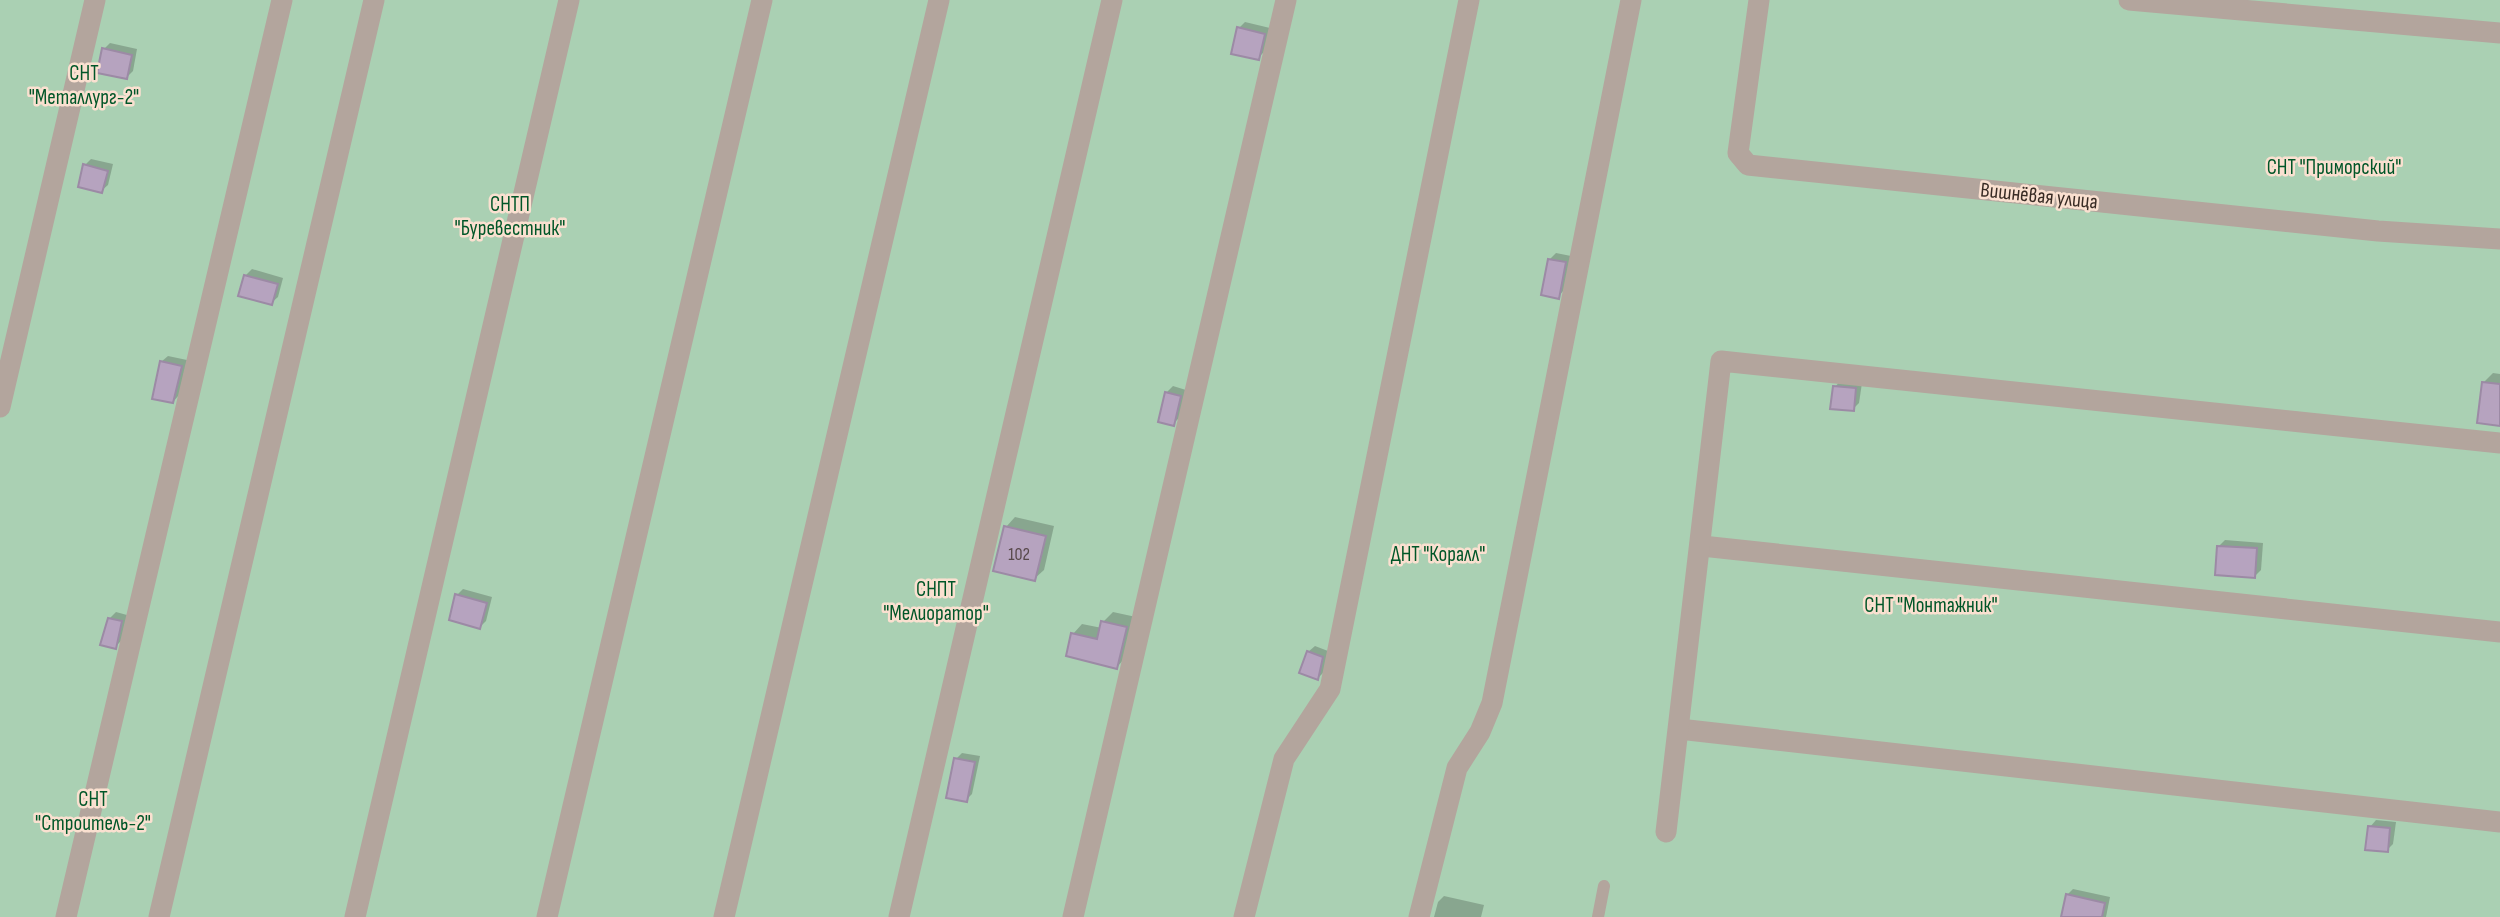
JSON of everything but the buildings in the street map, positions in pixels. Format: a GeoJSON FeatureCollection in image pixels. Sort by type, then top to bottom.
{"type":"FeatureCollection","features":[{"type":"Feature","properties":{"kind":"street"},"geometry":{"type":"LineString","coordinates":[[0,407],[95,0]]}},
{"type":"Feature","properties":{"kind":"street"},"geometry":{"type":"LineString","coordinates":[[66,917],[282,0]]}},
{"type":"Feature","properties":{"kind":"street"},"geometry":{"type":"LineString","coordinates":[[159,917],[374,0]]}},
{"type":"Feature","properties":{"kind":"street"},"geometry":{"type":"LineString","coordinates":[[355,917],[569,0]]}},
{"type":"Feature","properties":{"kind":"street"},"geometry":{"type":"LineString","coordinates":[[547,917],[762,0]]}},
{"type":"Feature","properties":{"kind":"street"},"geometry":{"type":"LineString","coordinates":[[724,917],[939,0]]}},
{"type":"Feature","properties":{"kind":"street"},"geometry":{"type":"LineString","coordinates":[[899,917],[1112,0]]}},
{"type":"Feature","properties":{"kind":"street"},"geometry":{"type":"LineString","coordinates":[[1073,917],[1286,0]]}},
{"type":"Feature","properties":{"kind":"street"},"geometry":{"type":"LineString","coordinates":[[1244,917],[1284,759],[1329,689],[1469,0]]}},
{"type":"Feature","properties":{"kind":"street"},"geometry":{"type":"LineString","coordinates":[[1419,917],[1457,768],[1480,732],[1492,703],[1631,0]]}},
{"type":"Feature","properties":{"kind":"street","name":"Вишнёвая улица"},"geometry":{"type":"LineString","coordinates":[[1759,0],[1738,153],[1748,165],[2378,231],[2500,239]]}},
{"type":"Feature","properties":{"kind":"street"},"geometry":{"type":"LineString","coordinates":[[2129,0],[2500,33]]}},
{"type":"Feature","properties":{"kind":"street"},"geometry":{"type":"LineString","coordinates":[[1666,832],[1702,546],[1721,361],[2500,443]]}},
{"type":"Feature","properties":{"kind":"street"},"geometry":{"type":"LineString","coordinates":[[1702,546],[2500,632]]}},
{"type":"Feature","properties":{"kind":"street"},"geometry":{"type":"LineString","coordinates":[[1679,729],[2500,822]]}},
{"type":"Feature","properties":{"kind":"lane"},"geometry":{"type":"LineString","coordinates":[[1598,917],[1604,886]]}},
{"type":"Feature","properties":{"kind":"green space"},"geometry":{"type":"Polygon","coordinates":[[[0,0],[2500,0],[2500,917],[0,917],[0,0]]]}},
{"type":"Feature","properties":{"kind":"park label","name":"СНТ \"Металлург-2\""},"geometry":{"type":"Point","coordinates":[84,85]}},
{"type":"Feature","properties":{"kind":"park label","name":"СНТ \"Приморский\""},"geometry":{"type":"Point","coordinates":[2334,167]}},
{"type":"Feature","properties":{"kind":"park label","name":"СНТП \"Буревестник\""},"geometry":{"type":"Point","coordinates":[510,216]}},
{"type":"Feature","properties":{"kind":"park label","name":"ДНТ \"Коралл\""},"geometry":{"type":"Point","coordinates":[1438,554]}},
{"type":"Feature","properties":{"kind":"park label","name":"СНПТ \"Мелиоратор\""},"geometry":{"type":"Point","coordinates":[936,601]}},
{"type":"Feature","properties":{"kind":"park label","name":"СНТ \"Монтажник\""},"geometry":{"type":"Point","coordinates":[1931,605]}},
{"type":"Feature","properties":{"kind":"park label","name":"СНТ \"Строитель-2\""},"geometry":{"type":"Point","coordinates":[93,811]}}]}
